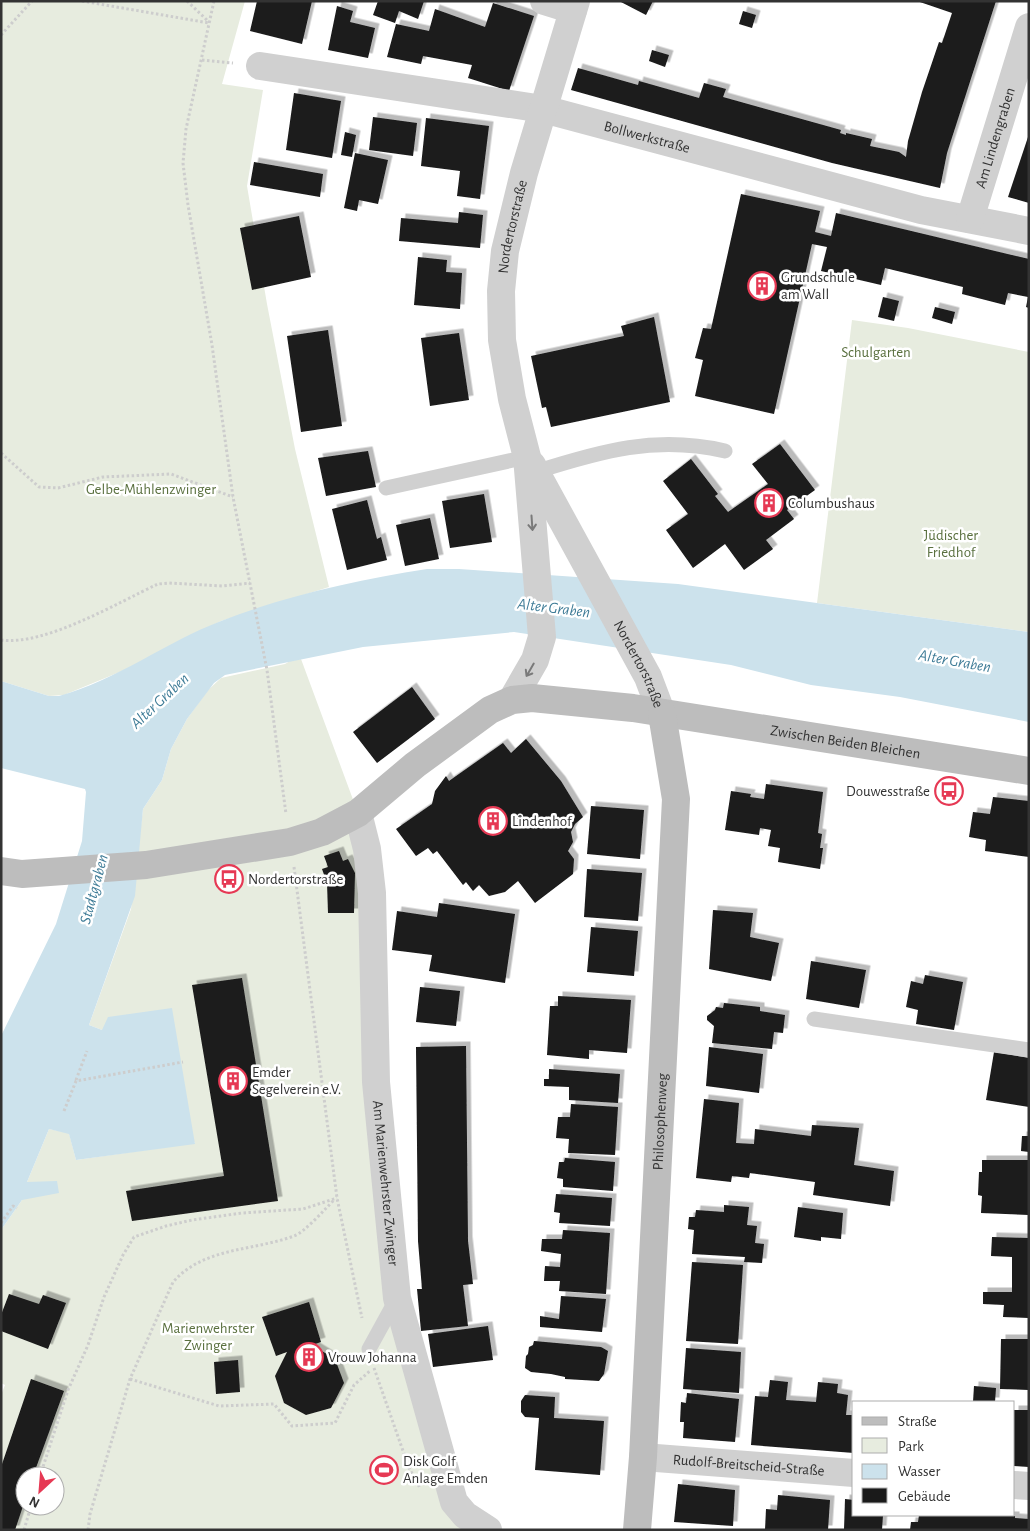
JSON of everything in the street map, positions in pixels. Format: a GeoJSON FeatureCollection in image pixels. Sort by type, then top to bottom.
{"type":"FeatureCollection","features":[{"type":"Feature","properties":{"kind":"street"},"geometry":{"type":"LineString","coordinates":[[544,1],[575,6]]}},
{"type":"Feature","properties":{"kind":"street","name":"Nordertorstraße"},"geometry":{"type":"LineString","coordinates":[[2,873],[66,872],[146,865],[290,842],[322,832],[358,813],[416,765],[490,710],[512,700],[546,699],[662,714],[648,677],[531,464],[512,399],[502,340],[501,291],[507,243],[526,164],[575,6]]}},
{"type":"Feature","properties":{"kind":"street","name":"Am Lindengraben"},"geometry":{"type":"LineString","coordinates":[[970,219],[1029,27]]}},
{"type":"Feature","properties":{"kind":"street","name":"Bollwerkstraße"},"geometry":{"type":"LineString","coordinates":[[260,66],[543,109],[921,210],[1029,231]]}},
{"type":"Feature","properties":{"kind":"street","name":"Nordertorstraße"},"geometry":{"type":"LineString","coordinates":[[512,700],[535,660],[542,637],[534,558],[531,464]]}},
{"type":"Feature","properties":{"kind":"street","name":"Zwischen Beiden Bleichen"},"geometry":{"type":"LineString","coordinates":[[662,714],[1029,771]]}},
{"type":"Feature","properties":{"kind":"street","name":"Philosophenweg"},"geometry":{"type":"LineString","coordinates":[[637,1530],[643,1458],[675,804],[670,754],[662,714]]}},
{"type":"Feature","properties":{"kind":"street","name":"Am Marienwehrster Zwinger"},"geometry":{"type":"LineString","coordinates":[[358,813],[367,849],[372,893],[376,1082],[397,1298],[454,1502],[466,1515],[488,1530]]}},
{"type":"Feature","properties":{"kind":"street","name":"Rudolf-Breitscheid-Straße"},"geometry":{"type":"LineString","coordinates":[[643,1458],[852,1473]]}},
{"type":"Feature","properties":{"kind":"street"},"geometry":{"type":"LineString","coordinates":[[1015,1485],[1029,1486]]}},
{"type":"Feature","properties":{"kind":"lane"},"geometry":{"type":"LineString","coordinates":[[386,488],[660,443],[702,446],[725,451]]}},
{"type":"Feature","properties":{"kind":"lane"},"geometry":{"type":"LineString","coordinates":[[814,1019],[1029,1050]]}},
{"type":"Feature","properties":{"kind":"lane"},"geometry":{"type":"LineString","coordinates":[[368,1349],[397,1298]]}},
{"type":"Feature","properties":{"kind":"path"},"geometry":{"type":"LineString","coordinates":[[1,35],[32,1]]}},
{"type":"Feature","properties":{"kind":"path"},"geometry":{"type":"LineString","coordinates":[[82,1],[209,23]]}},
{"type":"Feature","properties":{"kind":"path"},"geometry":{"type":"LineString","coordinates":[[187,1],[209,23]]}},
{"type":"Feature","properties":{"kind":"path"},"geometry":{"type":"LineString","coordinates":[[214,1],[186,129],[183,163],[188,206],[212,345],[233,497],[267,670],[337,1198]]}},
{"type":"Feature","properties":{"kind":"path"},"geometry":{"type":"LineString","coordinates":[[1,453],[39,487],[58,488],[103,477],[171,474],[233,497]]}},
{"type":"Feature","properties":{"kind":"path"},"geometry":{"type":"LineString","coordinates":[[1,640],[28,640],[55,631],[158,584],[223,586],[250,583]]}},
{"type":"Feature","properties":{"kind":"path"},"geometry":{"type":"LineString","coordinates":[[64,1111],[87,1050]]}},
{"type":"Feature","properties":{"kind":"path"},"geometry":{"type":"LineString","coordinates":[[76,1081],[183,1062]]}},
{"type":"Feature","properties":{"kind":"path"},"geometry":{"type":"LineString","coordinates":[[88,1530],[90,1514],[130,1379],[167,1293],[184,1269],[209,1257],[296,1235],[337,1198]]}},
{"type":"Feature","properties":{"kind":"path"},"geometry":{"type":"LineString","coordinates":[[43,1466],[68,1390],[88,1345],[104,1297],[123,1255],[134,1237],[166,1226],[192,1220],[242,1213],[303,1209],[337,1198]]}},
{"type":"Feature","properties":{"kind":"path"},"geometry":{"type":"LineString","coordinates":[[1,1223],[13,1206],[17,1208]]}},
{"type":"Feature","properties":{"kind":"path"},"geometry":{"type":"LineString","coordinates":[[130,1379],[219,1406],[274,1404],[292,1426],[335,1423],[354,1385],[374,1368]]}},
{"type":"Feature","properties":{"kind":"path"},"geometry":{"type":"LineString","coordinates":[[24,1530],[28,1516]]}},
{"type":"Feature","properties":{"kind":"green space","name":"Gelbe-Mühlenzwinger"},"geometry":{"type":"Polygon","coordinates":[[[1,1],[245,1],[222,84],[263,90],[247,186],[267,304],[295,449],[329,587],[221,621],[127,669],[64,695],[49,696],[1,681],[1,1]]]}},
{"type":"Feature","properties":{"kind":"green space","name":"Jüdischer Friedhof"},"geometry":{"type":"Polygon","coordinates":[[[852,320],[908,328],[1029,352],[1029,632],[817,603],[852,320]]]}},
{"type":"Feature","properties":{"kind":"green space","name":"Marienwehrster Zwinger"},"geometry":{"type":"Polygon","coordinates":[[[301,659],[358,813],[384,1175],[447,1482],[488,1530],[1,1530],[1,1395],[5,1385],[1,1383],[1,1230],[22,1200],[27,1182],[49,1129],[69,1133],[76,1160],[195,1143],[102,1030],[89,1025],[131,909],[143,809],[162,780],[171,749],[187,719],[207,691],[221,678],[301,659]]]}},
{"type":"Feature","properties":{"kind":"water"},"geometry":{"type":"Polygon","coordinates":[[[427,569],[459,569],[678,584],[1029,632],[1029,722],[900,697],[811,685],[731,665],[514,632],[363,647],[225,675],[214,683],[187,719],[171,749],[162,780],[143,809],[135,896],[89,1025],[102,1030],[108,1017],[172,1008],[195,1144],[76,1160],[69,1134],[49,1129],[27,1182],[57,1181],[59,1193],[22,1200],[1,1230],[1,1036],[56,924],[82,841],[86,792],[85,789],[1,768],[1,681],[49,696],[59,696],[121,671],[181,639],[221,621],[272,603],[323,589],[427,569]]]}},
{"type":"Feature","properties":{"kind":"building"},"geometry":{"type":"Polygon","coordinates":[[[257,1],[312,1],[302,44],[250,31],[257,1]]]}},
{"type":"Feature","properties":{"kind":"building"},"geometry":{"type":"Polygon","coordinates":[[[378,1],[424,1],[418,19],[399,11],[395,23],[373,15],[378,1]]]}},
{"type":"Feature","properties":{"kind":"building"},"geometry":{"type":"Polygon","coordinates":[[[619,1],[653,1],[646,15],[619,1]]]}},
{"type":"Feature","properties":{"kind":"building"},"geometry":{"type":"Polygon","coordinates":[[[917,1],[996,1],[947,153],[940,188],[832,163],[571,90],[578,68],[638,85],[639,81],[699,98],[704,83],[726,89],[723,97],[841,130],[840,133],[846,135],[846,133],[872,139],[870,146],[899,152],[906,157],[908,141],[922,92],[939,42],[942,43],[952,13],[917,1]]]}},
{"type":"Feature","properties":{"kind":"building"},"geometry":{"type":"Polygon","coordinates":[[[493,3],[534,16],[509,91],[468,78],[472,65],[423,56],[421,64],[387,57],[396,24],[429,31],[435,9],[485,27],[493,3]]]}},
{"type":"Feature","properties":{"kind":"building"},"geometry":{"type":"Polygon","coordinates":[[[337,6],[353,11],[350,22],[375,28],[368,58],[328,50],[337,6]]]}},
{"type":"Feature","properties":{"kind":"building"},"geometry":{"type":"Polygon","coordinates":[[[743,11],[756,15],[752,28],[739,24],[743,11]]]}},
{"type":"Feature","properties":{"kind":"building"},"geometry":{"type":"Polygon","coordinates":[[[652,50],[669,55],[665,67],[649,61],[652,50]]]}},
{"type":"Feature","properties":{"kind":"building"},"geometry":{"type":"Polygon","coordinates":[[[294,93],[341,101],[332,158],[286,150],[294,93]]]}},
{"type":"Feature","properties":{"kind":"building"},"geometry":{"type":"Polygon","coordinates":[[[373,117],[417,123],[413,156],[369,150],[373,117]]]}},
{"type":"Feature","properties":{"kind":"building"},"geometry":{"type":"Polygon","coordinates":[[[426,118],[489,126],[480,199],[457,196],[460,171],[421,166],[426,118]]]}},
{"type":"Feature","properties":{"kind":"building"},"geometry":{"type":"Polygon","coordinates":[[[345,132],[356,135],[352,157],[341,155],[345,132]]]}},
{"type":"Feature","properties":{"kind":"building"},"geometry":{"type":"Polygon","coordinates":[[[1029,134],[1029,203],[1008,197],[1029,134]]]}},
{"type":"Feature","properties":{"kind":"building"},"geometry":{"type":"Polygon","coordinates":[[[355,153],[388,160],[378,204],[359,200],[357,211],[344,208],[355,153]]]}},
{"type":"Feature","properties":{"kind":"building"},"geometry":{"type":"Polygon","coordinates":[[[254,162],[323,174],[320,197],[250,185],[254,162]]]}},
{"type":"Feature","properties":{"kind":"building","name":"Grundschule am Wall"},"geometry":{"type":"Polygon","coordinates":[[[741,194],[820,211],[815,232],[831,236],[836,213],[1029,259],[1029,308],[1026,307],[1028,297],[1008,293],[1005,305],[962,294],[963,287],[885,268],[881,285],[821,271],[827,247],[812,244],[774,414],[695,396],[703,360],[695,358],[703,328],[711,329],[741,194]]]}},
{"type":"Feature","properties":{"kind":"building"},"geometry":{"type":"Polygon","coordinates":[[[459,212],[483,215],[480,248],[399,241],[401,218],[458,223],[459,212]]]}},
{"type":"Feature","properties":{"kind":"building"},"geometry":{"type":"Polygon","coordinates":[[[299,216],[311,277],[252,290],[240,228],[299,216]]]}},
{"type":"Feature","properties":{"kind":"building"},"geometry":{"type":"Polygon","coordinates":[[[418,257],[447,260],[446,272],[462,273],[460,309],[414,305],[418,257]]]}},
{"type":"Feature","properties":{"kind":"building"},"geometry":{"type":"Polygon","coordinates":[[[883,297],[899,301],[894,321],[878,317],[883,297]]]}},
{"type":"Feature","properties":{"kind":"building"},"geometry":{"type":"Polygon","coordinates":[[[935,307],[955,312],[952,324],[932,318],[935,307]]]}},
{"type":"Feature","properties":{"kind":"building"},"geometry":{"type":"Polygon","coordinates":[[[654,317],[670,402],[551,427],[546,407],[542,408],[531,356],[624,336],[621,326],[654,317]]]}},
{"type":"Feature","properties":{"kind":"building"},"geometry":{"type":"Polygon","coordinates":[[[328,330],[342,426],[301,432],[287,336],[328,330]]]}},
{"type":"Feature","properties":{"kind":"building"},"geometry":{"type":"Polygon","coordinates":[[[459,333],[469,400],[430,406],[421,338],[459,333]]]}},
{"type":"Feature","properties":{"kind":"building","name":"Columbushaus"},"geometry":{"type":"Polygon","coordinates":[[[780,444],[815,490],[787,510],[794,519],[766,540],[773,549],[744,570],[725,544],[693,568],[666,530],[688,514],[663,481],[691,459],[718,494],[715,496],[728,512],[768,484],[752,464],[780,444]]]}},
{"type":"Feature","properties":{"kind":"building"},"geometry":{"type":"Polygon","coordinates":[[[368,451],[376,487],[326,496],[318,458],[368,451]]]}},
{"type":"Feature","properties":{"kind":"building"},"geometry":{"type":"Polygon","coordinates":[[[484,494],[492,542],[450,548],[442,501],[484,494]]]}},
{"type":"Feature","properties":{"kind":"building"},"geometry":{"type":"Polygon","coordinates":[[[367,500],[377,539],[381,537],[387,560],[347,570],[332,509],[367,500]]]}},
{"type":"Feature","properties":{"kind":"building"},"geometry":{"type":"Polygon","coordinates":[[[430,518],[439,559],[405,566],[396,525],[430,518]]]}},
{"type":"Feature","properties":{"kind":"building"},"geometry":{"type":"Polygon","coordinates":[[[412,687],[435,719],[377,763],[353,732],[412,687]]]}},
{"type":"Feature","properties":{"kind":"building","name":"Lindenhof"},"geometry":{"type":"Polygon","coordinates":[[[526,739],[561,781],[583,817],[575,824],[571,832],[573,842],[568,851],[574,859],[573,874],[535,903],[518,881],[505,892],[489,896],[479,885],[473,891],[466,882],[463,885],[437,851],[433,854],[428,848],[416,856],[396,829],[432,804],[435,791],[446,776],[449,781],[503,743],[511,753],[526,739]]]}},
{"type":"Feature","properties":{"kind":"building"},"geometry":{"type":"Polygon","coordinates":[[[766,784],[823,792],[818,833],[822,834],[820,848],[823,848],[820,869],[778,862],[780,848],[768,846],[771,830],[760,828],[759,835],[725,830],[731,791],[751,794],[750,797],[764,799],[766,784]]]}},
{"type":"Feature","properties":{"kind":"building"},"geometry":{"type":"Polygon","coordinates":[[[993,797],[1029,801],[1029,857],[985,851],[986,840],[969,837],[973,812],[990,814],[993,797]]]}},
{"type":"Feature","properties":{"kind":"building"},"geometry":{"type":"Polygon","coordinates":[[[591,806],[644,810],[640,859],[587,854],[591,806]]]}},
{"type":"Feature","properties":{"kind":"building"},"geometry":{"type":"Polygon","coordinates":[[[339,851],[343,861],[348,859],[355,873],[354,913],[328,913],[327,883],[322,869],[328,867],[324,856],[339,851]]]}},
{"type":"Feature","properties":{"kind":"building"},"geometry":{"type":"Polygon","coordinates":[[[587,869],[642,873],[638,921],[584,917],[587,869]]]}},
{"type":"Feature","properties":{"kind":"building"},"geometry":{"type":"Polygon","coordinates":[[[439,903],[515,914],[505,983],[429,971],[432,955],[392,950],[397,911],[437,917],[439,903]]]}},
{"type":"Feature","properties":{"kind":"building"},"geometry":{"type":"Polygon","coordinates":[[[713,910],[753,913],[750,937],[779,943],[771,981],[709,969],[713,910]]]}},
{"type":"Feature","properties":{"kind":"building"},"geometry":{"type":"Polygon","coordinates":[[[591,927],[638,931],[634,976],[587,972],[591,927]]]}},
{"type":"Feature","properties":{"kind":"building"},"geometry":{"type":"Polygon","coordinates":[[[811,961],[866,970],[859,1008],[806,999],[811,961]]]}},
{"type":"Feature","properties":{"kind":"building"},"geometry":{"type":"Polygon","coordinates":[[[925,975],[963,982],[954,1030],[916,1024],[918,1010],[906,1007],[911,981],[923,984],[925,975]]]}},
{"type":"Feature","properties":{"kind":"building","name":"Emder Segelverein e.V."},"geometry":{"type":"Polygon","coordinates":[[[242,978],[278,1201],[132,1221],[126,1191],[224,1176],[192,985],[242,978]]]}},
{"type":"Feature","properties":{"kind":"building"},"geometry":{"type":"Polygon","coordinates":[[[420,987],[460,991],[456,1026],[416,1022],[420,987]]]}},
{"type":"Feature","properties":{"kind":"building"},"geometry":{"type":"Polygon","coordinates":[[[558,996],[631,1000],[627,1053],[589,1050],[589,1059],[547,1055],[550,1006],[558,1006],[558,996]]]}},
{"type":"Feature","properties":{"kind":"building"},"geometry":{"type":"Polygon","coordinates":[[[724,1003],[760,1007],[760,1011],[785,1015],[783,1033],[774,1032],[772,1049],[712,1043],[714,1026],[707,1020],[707,1016],[716,1007],[723,1008],[724,1003]]]}},
{"type":"Feature","properties":{"kind":"building"},"geometry":{"type":"Polygon","coordinates":[[[466,1046],[468,1241],[473,1284],[463,1285],[468,1326],[421,1331],[417,1289],[422,1289],[418,1241],[416,1047],[466,1046]]]}},
{"type":"Feature","properties":{"kind":"building"},"geometry":{"type":"Polygon","coordinates":[[[709,1047],[763,1054],[759,1093],[706,1086],[709,1047]]]}},
{"type":"Feature","properties":{"kind":"building"},"geometry":{"type":"Polygon","coordinates":[[[994,1052],[1029,1058],[1029,1107],[986,1100],[994,1052]]]}},
{"type":"Feature","properties":{"kind":"building"},"geometry":{"type":"Polygon","coordinates":[[[549,1069],[620,1074],[618,1103],[569,1100],[569,1087],[544,1086],[544,1079],[549,1079],[549,1069]]]}},
{"type":"Feature","properties":{"kind":"building"},"geometry":{"type":"Polygon","coordinates":[[[704,1099],[739,1103],[736,1143],[754,1144],[755,1129],[811,1136],[812,1125],[859,1128],[854,1165],[894,1171],[890,1206],[813,1195],[815,1182],[750,1173],[749,1178],[732,1176],[731,1182],[696,1178],[704,1099]]]}},
{"type":"Feature","properties":{"kind":"building"},"geometry":{"type":"Polygon","coordinates":[[[571,1104],[618,1107],[615,1155],[568,1153],[569,1139],[556,1138],[558,1117],[570,1117],[571,1104]]]}},
{"type":"Feature","properties":{"kind":"building"},"geometry":{"type":"Polygon","coordinates":[[[1022,1136],[1029,1136],[1029,1152],[1021,1151],[1022,1136]]]}},
{"type":"Feature","properties":{"kind":"building"},"geometry":{"type":"Polygon","coordinates":[[[565,1158],[615,1162],[613,1191],[563,1187],[563,1179],[557,1178],[559,1162],[564,1162],[565,1158]]]}},
{"type":"Feature","properties":{"kind":"building"},"geometry":{"type":"Polygon","coordinates":[[[982,1160],[1029,1160],[1029,1215],[981,1213],[982,1196],[978,1195],[979,1172],[982,1172],[982,1160]]]}},
{"type":"Feature","properties":{"kind":"building"},"geometry":{"type":"Polygon","coordinates":[[[556,1194],[612,1198],[610,1226],[559,1223],[560,1213],[554,1212],[556,1194]]]}},
{"type":"Feature","properties":{"kind":"building"},"geometry":{"type":"Polygon","coordinates":[[[724,1205],[749,1207],[747,1225],[757,1226],[755,1243],[764,1244],[762,1263],[744,1262],[745,1257],[692,1254],[694,1230],[688,1229],[689,1217],[695,1217],[696,1210],[724,1212],[724,1205]]]}},
{"type":"Feature","properties":{"kind":"building"},"geometry":{"type":"Polygon","coordinates":[[[798,1207],[843,1213],[841,1239],[821,1237],[821,1241],[794,1237],[798,1207]]]}},
{"type":"Feature","properties":{"kind":"building"},"geometry":{"type":"Polygon","coordinates":[[[563,1230],[610,1233],[606,1294],[559,1291],[560,1281],[544,1281],[545,1266],[560,1267],[561,1254],[541,1251],[542,1239],[562,1239],[563,1230]]]}},
{"type":"Feature","properties":{"kind":"building"},"geometry":{"type":"Polygon","coordinates":[[[992,1237],[1029,1238],[1029,1318],[1003,1317],[1004,1305],[983,1304],[983,1292],[1012,1292],[1012,1257],[991,1256],[992,1237]]]}},
{"type":"Feature","properties":{"kind":"building"},"geometry":{"type":"Polygon","coordinates":[[[692,1262],[743,1265],[738,1344],[686,1341],[692,1262]]]}},
{"type":"Feature","properties":{"kind":"building"},"geometry":{"type":"Polygon","coordinates":[[[9,1294],[39,1304],[43,1295],[66,1303],[48,1349],[1,1331],[1,1315],[9,1294]]]}},
{"type":"Feature","properties":{"kind":"building"},"geometry":{"type":"Polygon","coordinates":[[[561,1296],[606,1299],[602,1332],[540,1327],[540,1316],[559,1319],[561,1296]]]}},
{"type":"Feature","properties":{"kind":"building","name":"Vrouw Johanna"},"geometry":{"type":"Polygon","coordinates":[[[309,1302],[321,1342],[312,1345],[335,1359],[344,1383],[331,1408],[306,1415],[284,1403],[275,1376],[287,1352],[276,1356],[262,1317],[309,1302]]]}},
{"type":"Feature","properties":{"kind":"building"},"geometry":{"type":"Polygon","coordinates":[[[488,1326],[493,1360],[433,1367],[428,1334],[488,1326]]]}},
{"type":"Feature","properties":{"kind":"building"},"geometry":{"type":"Polygon","coordinates":[[[1001,1339],[1029,1339],[1029,1390],[1000,1389],[1001,1339]]]}},
{"type":"Feature","properties":{"kind":"building"},"geometry":{"type":"Polygon","coordinates":[[[534,1341],[601,1347],[608,1351],[604,1374],[599,1381],[565,1379],[565,1377],[551,1374],[531,1372],[525,1368],[526,1356],[529,1347],[533,1345],[534,1341]]]}},
{"type":"Feature","properties":{"kind":"building"},"geometry":{"type":"Polygon","coordinates":[[[686,1348],[741,1352],[739,1393],[683,1389],[686,1348]]]}},
{"type":"Feature","properties":{"kind":"building"},"geometry":{"type":"Polygon","coordinates":[[[238,1360],[240,1392],[216,1394],[214,1362],[238,1360]]]}},
{"type":"Feature","properties":{"kind":"building"},"geometry":{"type":"Polygon","coordinates":[[[31,1379],[64,1391],[37,1466],[15,1466],[15,1516],[20,1516],[15,1530],[1,1530],[1,1467],[31,1379]]]}},
{"type":"Feature","properties":{"kind":"building"},"geometry":{"type":"Polygon","coordinates":[[[770,1380],[788,1382],[786,1400],[816,1402],[818,1382],[838,1384],[837,1393],[848,1395],[846,1415],[852,1415],[852,1453],[751,1445],[755,1396],[768,1397],[770,1380]]]}},
{"type":"Feature","properties":{"kind":"building"},"geometry":{"type":"Polygon","coordinates":[[[974,1386],[996,1388],[995,1401],[973,1401],[974,1386]]]}},
{"type":"Feature","properties":{"kind":"building"},"geometry":{"type":"Polygon","coordinates":[[[687,1393],[739,1399],[735,1442],[683,1438],[684,1422],[680,1422],[681,1402],[686,1403],[687,1393]]]}},
{"type":"Feature","properties":{"kind":"building"},"geometry":{"type":"Polygon","coordinates":[[[525,1395],[555,1397],[554,1418],[604,1421],[600,1475],[535,1470],[539,1418],[525,1417],[521,1412],[521,1401],[525,1395]]]}},
{"type":"Feature","properties":{"kind":"building"},"geometry":{"type":"Polygon","coordinates":[[[1015,1410],[1029,1410],[1029,1467],[1015,1466],[1015,1410]]]}},
{"type":"Feature","properties":{"kind":"building"},"geometry":{"type":"Polygon","coordinates":[[[678,1484],[735,1490],[733,1526],[674,1522],[678,1484]]]}},
{"type":"Feature","properties":{"kind":"building"},"geometry":{"type":"Polygon","coordinates":[[[778,1495],[830,1500],[828,1530],[765,1530],[766,1509],[777,1510],[778,1495]]]}},
{"type":"Feature","properties":{"kind":"building"},"geometry":{"type":"Polygon","coordinates":[[[845,1499],[852,1500],[852,1516],[883,1516],[882,1530],[844,1530],[845,1499]]]}},
{"type":"Feature","properties":{"kind":"building"},"geometry":{"type":"Polygon","coordinates":[[[919,1516],[1015,1516],[1015,1518],[1029,1519],[1029,1530],[910,1530],[911,1522],[918,1522],[919,1516]]]}},
{"type":"Feature","properties":{"kind":"place","name":"Grundschule am Wall"},"geometry":{"type":"Point","coordinates":[762,286]}},
{"type":"Feature","properties":{"kind":"place","name":"Columbushaus"},"geometry":{"type":"Point","coordinates":[769,503]}},
{"type":"Feature","properties":{"kind":"place","name":"Douwesstraße"},"geometry":{"type":"Point","coordinates":[949,791]}},
{"type":"Feature","properties":{"kind":"place","name":"Lindenhof"},"geometry":{"type":"Point","coordinates":[493,821]}},
{"type":"Feature","properties":{"kind":"place","name":"Nordertorstraße"},"geometry":{"type":"Point","coordinates":[229,879]}},
{"type":"Feature","properties":{"kind":"place","name":"Emder Segelverein e.V."},"geometry":{"type":"Point","coordinates":[233,1081]}},
{"type":"Feature","properties":{"kind":"place","name":"Vrouw Johanna"},"geometry":{"type":"Point","coordinates":[309,1357]}},
{"type":"Feature","properties":{"kind":"place","name":"Disk Golf Anlage Emden"},"geometry":{"type":"Point","coordinates":[384,1470]}},
{"type":"Feature","properties":{"kind":"park label","name":"Schulgarten"},"geometry":{"type":"Point","coordinates":[876,352]}},
{"type":"Feature","properties":{"kind":"water label","name":"Alter Graben"},"geometry":{"type":"Point","coordinates":[554,607]}},
{"type":"Feature","properties":{"kind":"water label","name":"Alter Graben"},"geometry":{"type":"Point","coordinates":[955,660]}},
{"type":"Feature","properties":{"kind":"water label","name":"Alter Graben"},"geometry":{"type":"Point","coordinates":[159,700]}},
{"type":"Feature","properties":{"kind":"water label","name":"Stadtgraben"},"geometry":{"type":"Point","coordinates":[93,889]}}]}
